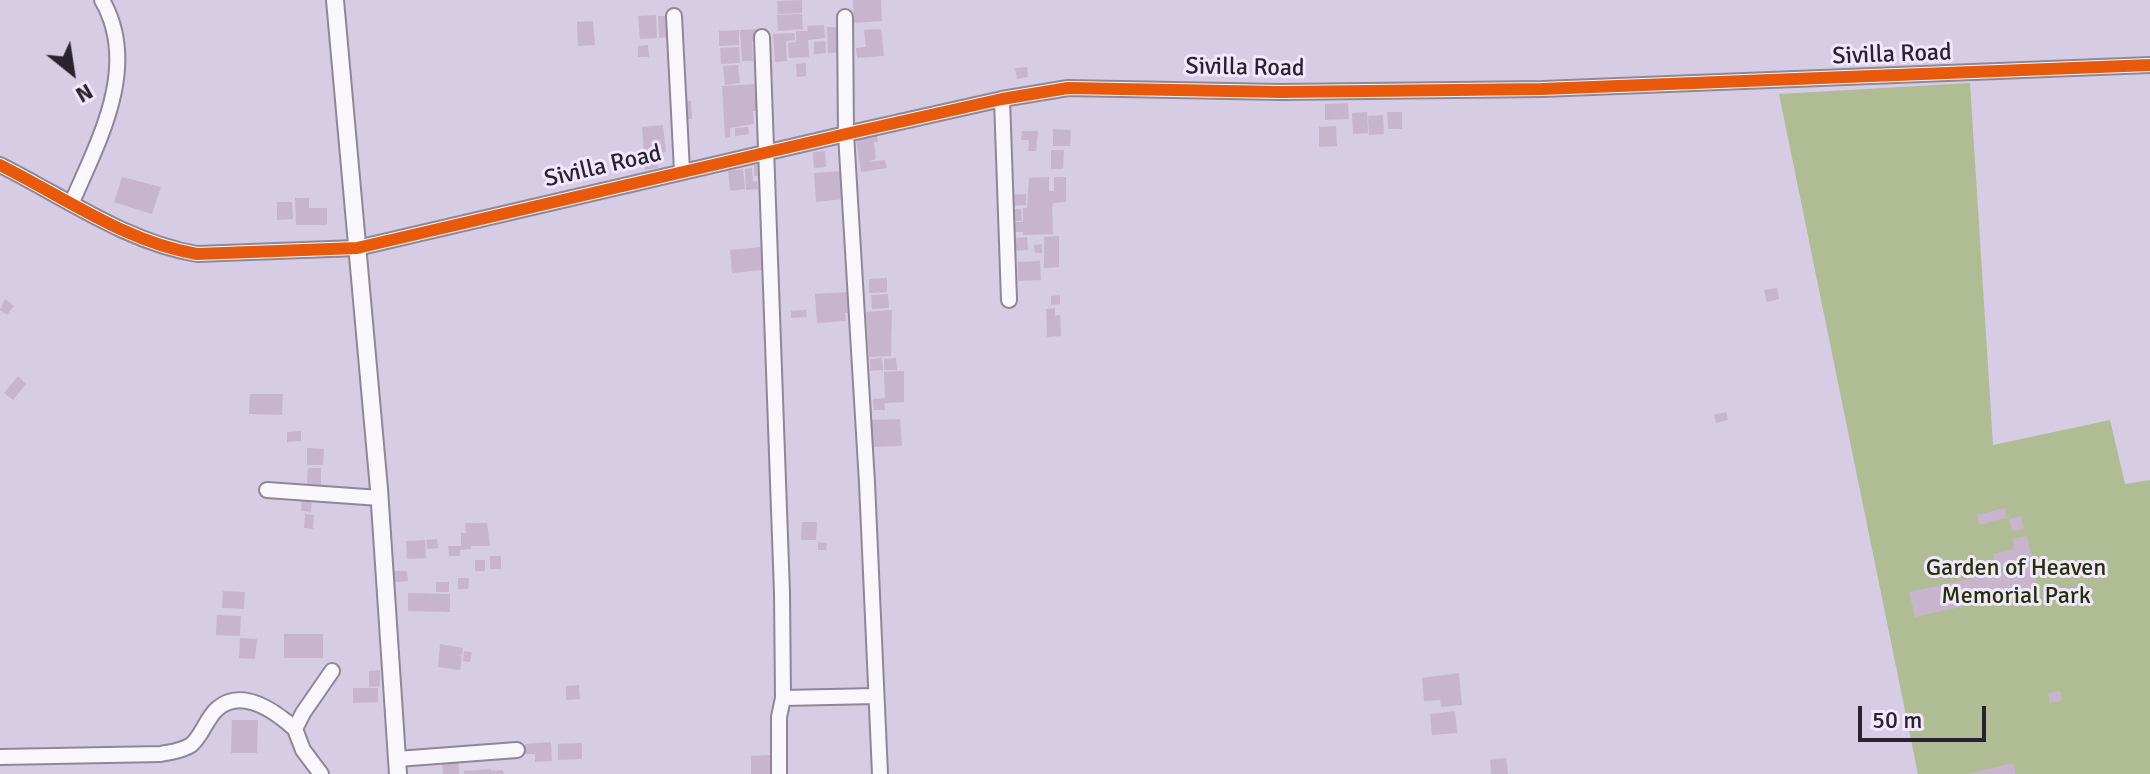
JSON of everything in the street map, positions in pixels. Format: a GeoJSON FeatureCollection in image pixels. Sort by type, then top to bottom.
{"type":"FeatureCollection","features":[{"type":"Feature","properties":{"kind":"street"},"geometry":{"type":"LineString","coordinates":[[72,202],[105,124],[117,80],[118,44],[114,25],[102,0]]}},
{"type":"Feature","properties":{"kind":"street"},"geometry":{"type":"LineString","coordinates":[[335,0],[380,498],[397,766],[517,750]]}},
{"type":"Feature","properties":{"kind":"street"},"geometry":{"type":"LineString","coordinates":[[674,16],[682,171]]}},
{"type":"Feature","properties":{"kind":"street"},"geometry":{"type":"LineString","coordinates":[[845,17],[846,134],[867,483],[880,774]]}},
{"type":"Feature","properties":{"kind":"street"},"geometry":{"type":"LineString","coordinates":[[762,37],[782,593],[783,698],[779,717],[779,774]]}},
{"type":"Feature","properties":{"kind":"street","name":"Sivilla Road"},"geometry":{"type":"LineString","coordinates":[[0,165],[148,242],[188,253],[357,248],[1002,99],[1086,87],[1281,92],[1542,89],[2150,65]]}},
{"type":"Feature","properties":{"kind":"street"},"geometry":{"type":"LineString","coordinates":[[1002,99],[1009,300]]}},
{"type":"Feature","properties":{"kind":"street"},"geometry":{"type":"LineString","coordinates":[[267,490],[380,498]]}},
{"type":"Feature","properties":{"kind":"street"},"geometry":{"type":"LineString","coordinates":[[295,729],[332,671]]}},
{"type":"Feature","properties":{"kind":"street"},"geometry":{"type":"LineString","coordinates":[[783,698],[876,696]]}},
{"type":"Feature","properties":{"kind":"street"},"geometry":{"type":"LineString","coordinates":[[0,757],[161,754],[178,751],[191,745],[217,710],[235,702],[264,706],[295,729],[303,750],[321,774]]}},
{"type":"Feature","properties":{"kind":"green space","name":"Garden of Heaven Memorial Park"},"geometry":{"type":"Polygon","coordinates":[[[1970,83],[1993,445],[2110,420],[2125,484],[2150,480],[2150,774],[1918,774],[1779,94],[1970,83]]]}},
{"type":"Feature","properties":{"kind":"building"},"geometry":{"type":"Polygon","coordinates":[[[802,0],[802,13],[778,14],[777,1],[802,0]]]}},
{"type":"Feature","properties":{"kind":"building"},"geometry":{"type":"Polygon","coordinates":[[[853,0],[881,0],[882,21],[854,23],[853,0]]]}},
{"type":"Feature","properties":{"kind":"building"},"geometry":{"type":"Polygon","coordinates":[[[802,14],[803,29],[778,31],[777,15],[802,14]]]}},
{"type":"Feature","properties":{"kind":"building"},"geometry":{"type":"Polygon","coordinates":[[[656,15],[657,38],[640,39],[638,16],[656,15]]]}},
{"type":"Feature","properties":{"kind":"building"},"geometry":{"type":"Polygon","coordinates":[[[658,16],[669,16],[670,37],[659,38],[658,16]]]}},
{"type":"Feature","properties":{"kind":"building"},"geometry":{"type":"Polygon","coordinates":[[[593,21],[595,45],[578,46],[577,22],[593,21]]]}},
{"type":"Feature","properties":{"kind":"building"},"geometry":{"type":"Polygon","coordinates":[[[824,25],[825,38],[808,40],[809,57],[789,58],[788,43],[796,42],[796,31],[808,31],[807,26],[824,25]]]}},
{"type":"Feature","properties":{"kind":"building"},"geometry":{"type":"Polygon","coordinates":[[[827,27],[836,27],[837,53],[828,53],[827,27]]]}},
{"type":"Feature","properties":{"kind":"building"},"geometry":{"type":"Polygon","coordinates":[[[758,29],[758,41],[752,41],[753,61],[742,61],[740,30],[758,29]]]}},
{"type":"Feature","properties":{"kind":"building"},"geometry":{"type":"Polygon","coordinates":[[[881,29],[884,56],[857,58],[856,48],[866,47],[864,30],[881,29]]]}},
{"type":"Feature","properties":{"kind":"building"},"geometry":{"type":"Polygon","coordinates":[[[739,30],[739,45],[719,46],[719,31],[739,30]]]}},
{"type":"Feature","properties":{"kind":"building"},"geometry":{"type":"Polygon","coordinates":[[[794,33],[795,40],[786,41],[787,61],[775,62],[773,34],[794,33]]]}},
{"type":"Feature","properties":{"kind":"building"},"geometry":{"type":"Polygon","coordinates":[[[825,41],[826,53],[814,54],[814,42],[825,41]]]}},
{"type":"Feature","properties":{"kind":"building"},"geometry":{"type":"Polygon","coordinates":[[[648,45],[649,57],[638,57],[638,46],[648,45]]]}},
{"type":"Feature","properties":{"kind":"building"},"geometry":{"type":"Polygon","coordinates":[[[739,47],[740,63],[721,64],[720,48],[739,47]]]}},
{"type":"Feature","properties":{"kind":"building"},"geometry":{"type":"Polygon","coordinates":[[[806,63],[806,76],[797,77],[796,64],[806,63]]]}},
{"type":"Feature","properties":{"kind":"building"},"geometry":{"type":"Polygon","coordinates":[[[738,65],[740,83],[725,85],[723,66],[738,65]]]}},
{"type":"Feature","properties":{"kind":"building"},"geometry":{"type":"Polygon","coordinates":[[[1027,67],[1028,77],[1017,79],[1015,68],[1027,67]]]}},
{"type":"Feature","properties":{"kind":"building"},"geometry":{"type":"Polygon","coordinates":[[[757,84],[759,111],[753,111],[754,124],[730,128],[730,137],[725,138],[722,86],[757,84]]]}},
{"type":"Feature","properties":{"kind":"building"},"geometry":{"type":"Polygon","coordinates":[[[680,101],[691,101],[692,119],[681,119],[680,101]]]}},
{"type":"Feature","properties":{"kind":"building"},"geometry":{"type":"Polygon","coordinates":[[[1348,103],[1349,119],[1325,120],[1325,104],[1348,103]]]}},
{"type":"Feature","properties":{"kind":"building"},"geometry":{"type":"Polygon","coordinates":[[[1367,112],[1368,133],[1353,134],[1352,113],[1367,112]]]}},
{"type":"Feature","properties":{"kind":"building"},"geometry":{"type":"Polygon","coordinates":[[[1387,112],[1402,112],[1402,129],[1388,129],[1387,112]]]}},
{"type":"Feature","properties":{"kind":"building"},"geometry":{"type":"Polygon","coordinates":[[[1383,115],[1384,134],[1369,135],[1368,116],[1383,115]]]}},
{"type":"Feature","properties":{"kind":"building"},"geometry":{"type":"Polygon","coordinates":[[[663,125],[666,152],[644,154],[642,127],[663,125]]]}},
{"type":"Feature","properties":{"kind":"building"},"geometry":{"type":"Polygon","coordinates":[[[1336,126],[1337,146],[1319,147],[1319,127],[1336,126]]]}},
{"type":"Feature","properties":{"kind":"building"},"geometry":{"type":"Polygon","coordinates":[[[748,127],[749,134],[735,136],[735,128],[748,127]]]}},
{"type":"Feature","properties":{"kind":"building"},"geometry":{"type":"Polygon","coordinates":[[[1053,129],[1071,130],[1070,146],[1053,146],[1053,129]]]}},
{"type":"Feature","properties":{"kind":"building"},"geometry":{"type":"Polygon","coordinates":[[[1022,131],[1038,131],[1036,151],[1028,151],[1029,140],[1021,140],[1022,131]]]}},
{"type":"Feature","properties":{"kind":"building"},"geometry":{"type":"Polygon","coordinates":[[[877,134],[878,142],[874,142],[876,159],[868,162],[885,160],[887,168],[861,172],[856,138],[877,134]]]}},
{"type":"Feature","properties":{"kind":"building"},"geometry":{"type":"Polygon","coordinates":[[[1051,150],[1064,150],[1063,169],[1051,169],[1051,150]]]}},
{"type":"Feature","properties":{"kind":"building"},"geometry":{"type":"Polygon","coordinates":[[[825,151],[826,167],[814,168],[813,152],[825,151]]]}},
{"type":"Feature","properties":{"kind":"building"},"geometry":{"type":"Polygon","coordinates":[[[657,155],[658,168],[645,170],[643,157],[657,155]]]}},
{"type":"Feature","properties":{"kind":"building"},"geometry":{"type":"Polygon","coordinates":[[[764,164],[765,176],[754,176],[754,165],[764,164]]]}},
{"type":"Feature","properties":{"kind":"building"},"geometry":{"type":"Polygon","coordinates":[[[752,168],[753,182],[757,181],[758,189],[746,190],[745,169],[752,168]]]}},
{"type":"Feature","properties":{"kind":"building"},"geometry":{"type":"Polygon","coordinates":[[[743,169],[745,189],[730,191],[728,171],[743,169]]]}},
{"type":"Feature","properties":{"kind":"building"},"geometry":{"type":"Polygon","coordinates":[[[842,171],[844,199],[816,202],[814,173],[842,171]]]}},
{"type":"Feature","properties":{"kind":"building"},"geometry":{"type":"Polygon","coordinates":[[[553,175],[554,187],[545,188],[544,176],[553,175]]]}},
{"type":"Feature","properties":{"kind":"building"},"geometry":{"type":"Polygon","coordinates":[[[122,177],[161,187],[152,214],[114,202],[122,177]]]}},
{"type":"Feature","properties":{"kind":"building"},"geometry":{"type":"Polygon","coordinates":[[[1049,177],[1049,191],[1054,191],[1054,177],[1066,177],[1066,202],[1054,203],[1052,207],[1053,234],[1010,232],[1010,222],[1023,222],[1029,178],[1049,177]]]}},
{"type":"Feature","properties":{"kind":"building"},"geometry":{"type":"Polygon","coordinates":[[[1026,194],[1026,205],[1011,206],[1010,195],[1026,194]]]}},
{"type":"Feature","properties":{"kind":"building"},"geometry":{"type":"Polygon","coordinates":[[[295,198],[309,198],[309,208],[327,208],[327,225],[296,225],[295,198]]]}},
{"type":"Feature","properties":{"kind":"building"},"geometry":{"type":"Polygon","coordinates":[[[277,202],[292,202],[293,219],[277,220],[277,202]]]}},
{"type":"Feature","properties":{"kind":"building"},"geometry":{"type":"Polygon","coordinates":[[[1010,209],[1021,209],[1022,221],[1011,221],[1010,209]]]}},
{"type":"Feature","properties":{"kind":"building"},"geometry":{"type":"Polygon","coordinates":[[[1059,236],[1059,267],[1044,268],[1044,237],[1059,236]]]}},
{"type":"Feature","properties":{"kind":"building"},"geometry":{"type":"Polygon","coordinates":[[[1027,237],[1028,250],[1014,251],[1013,238],[1027,237]]]}},
{"type":"Feature","properties":{"kind":"building"},"geometry":{"type":"Polygon","coordinates":[[[1042,244],[1042,253],[1035,253],[1034,245],[1042,244]]]}},
{"type":"Feature","properties":{"kind":"building"},"geometry":{"type":"Polygon","coordinates":[[[761,247],[763,270],[732,273],[730,250],[761,247]]]}},
{"type":"Feature","properties":{"kind":"building"},"geometry":{"type":"Polygon","coordinates":[[[1040,261],[1041,280],[1018,281],[1018,262],[1040,261]]]}},
{"type":"Feature","properties":{"kind":"building"},"geometry":{"type":"Polygon","coordinates":[[[887,278],[887,292],[869,293],[869,279],[887,278]]]}},
{"type":"Feature","properties":{"kind":"building"},"geometry":{"type":"Polygon","coordinates":[[[1777,288],[1779,299],[1767,302],[1764,290],[1777,288]]]}},
{"type":"Feature","properties":{"kind":"building"},"geometry":{"type":"Polygon","coordinates":[[[848,292],[849,313],[845,313],[846,321],[817,323],[815,294],[848,292]]]}},
{"type":"Feature","properties":{"kind":"building"},"geometry":{"type":"Polygon","coordinates":[[[888,294],[889,308],[872,309],[871,295],[888,294]]]}},
{"type":"Feature","properties":{"kind":"building"},"geometry":{"type":"Polygon","coordinates":[[[1060,295],[1060,304],[1051,305],[1051,296],[1060,295]]]}},
{"type":"Feature","properties":{"kind":"building"},"geometry":{"type":"Polygon","coordinates":[[[5,299],[14,306],[7,315],[0,310],[5,299]]]}},
{"type":"Feature","properties":{"kind":"building"},"geometry":{"type":"Polygon","coordinates":[[[1055,308],[1055,316],[1060,315],[1061,336],[1047,337],[1046,309],[1055,308]]]}},
{"type":"Feature","properties":{"kind":"building"},"geometry":{"type":"Polygon","coordinates":[[[806,310],[807,317],[791,318],[791,311],[806,310]]]}},
{"type":"Feature","properties":{"kind":"building"},"geometry":{"type":"Polygon","coordinates":[[[892,310],[891,356],[869,357],[866,312],[892,310]]]}},
{"type":"Feature","properties":{"kind":"building"},"geometry":{"type":"Polygon","coordinates":[[[882,358],[883,370],[870,371],[870,359],[882,358]]]}},
{"type":"Feature","properties":{"kind":"building"},"geometry":{"type":"Polygon","coordinates":[[[896,358],[897,370],[884,370],[884,359],[896,358]]]}},
{"type":"Feature","properties":{"kind":"building"},"geometry":{"type":"Polygon","coordinates":[[[904,371],[904,402],[884,403],[885,410],[874,410],[873,399],[885,398],[884,372],[904,371]]]}},
{"type":"Feature","properties":{"kind":"building"},"geometry":{"type":"Polygon","coordinates":[[[18,376],[26,384],[13,400],[4,393],[18,376]]]}},
{"type":"Feature","properties":{"kind":"building"},"geometry":{"type":"Polygon","coordinates":[[[250,394],[283,394],[282,415],[249,414],[250,394]]]}},
{"type":"Feature","properties":{"kind":"building"},"geometry":{"type":"Polygon","coordinates":[[[1726,412],[1728,420],[1716,423],[1714,415],[1726,412]]]}},
{"type":"Feature","properties":{"kind":"building"},"geometry":{"type":"Polygon","coordinates":[[[900,419],[902,446],[871,447],[870,420],[900,419]]]}},
{"type":"Feature","properties":{"kind":"building"},"geometry":{"type":"Polygon","coordinates":[[[301,431],[301,441],[287,442],[287,432],[301,431]]]}},
{"type":"Feature","properties":{"kind":"building"},"geometry":{"type":"Polygon","coordinates":[[[307,448],[324,449],[323,465],[307,465],[307,448]]]}},
{"type":"Feature","properties":{"kind":"building"},"geometry":{"type":"Polygon","coordinates":[[[308,468],[321,468],[321,485],[307,484],[308,468]]]}},
{"type":"Feature","properties":{"kind":"building"},"geometry":{"type":"Polygon","coordinates":[[[302,497],[312,497],[311,512],[301,511],[302,497]]]}},
{"type":"Feature","properties":{"kind":"building"},"geometry":{"type":"Polygon","coordinates":[[[2004,508],[2007,518],[1979,525],[1977,515],[2004,508]]]}},
{"type":"Feature","properties":{"kind":"building"},"geometry":{"type":"Polygon","coordinates":[[[305,514],[314,515],[313,529],[304,528],[305,514]]]}},
{"type":"Feature","properties":{"kind":"building"},"geometry":{"type":"Polygon","coordinates":[[[2021,516],[2024,529],[2012,531],[2009,519],[2021,516]]]}},
{"type":"Feature","properties":{"kind":"building"},"geometry":{"type":"Polygon","coordinates":[[[802,522],[817,522],[816,540],[801,540],[802,522]]]}},
{"type":"Feature","properties":{"kind":"building"},"geometry":{"type":"Polygon","coordinates":[[[465,523],[487,523],[490,546],[471,546],[471,549],[460,550],[460,556],[449,556],[448,546],[461,546],[461,533],[466,533],[465,523]]]}},
{"type":"Feature","properties":{"kind":"building"},"geometry":{"type":"Polygon","coordinates":[[[2027,536],[2032,560],[1996,568],[1993,554],[2014,549],[2012,539],[2027,536]]]}},
{"type":"Feature","properties":{"kind":"building"},"geometry":{"type":"Polygon","coordinates":[[[437,539],[438,548],[427,549],[426,540],[437,539]]]}},
{"type":"Feature","properties":{"kind":"building"},"geometry":{"type":"Polygon","coordinates":[[[425,540],[426,558],[407,559],[406,541],[425,540]]]}},
{"type":"Feature","properties":{"kind":"building"},"geometry":{"type":"Polygon","coordinates":[[[818,542],[827,543],[826,550],[818,550],[818,542]]]}},
{"type":"Feature","properties":{"kind":"building"},"geometry":{"type":"Polygon","coordinates":[[[490,556],[501,556],[501,569],[490,569],[490,556]]]}},
{"type":"Feature","properties":{"kind":"building"},"geometry":{"type":"Polygon","coordinates":[[[475,560],[485,560],[485,571],[475,571],[475,560]]]}},
{"type":"Feature","properties":{"kind":"building"},"geometry":{"type":"Polygon","coordinates":[[[2032,565],[2038,590],[1915,617],[1909,592],[2032,565]]]}},
{"type":"Feature","properties":{"kind":"building"},"geometry":{"type":"Polygon","coordinates":[[[394,571],[407,571],[408,581],[395,582],[394,571]]]}},
{"type":"Feature","properties":{"kind":"building"},"geometry":{"type":"Polygon","coordinates":[[[458,578],[469,578],[468,589],[458,589],[458,578]]]}},
{"type":"Feature","properties":{"kind":"building"},"geometry":{"type":"Polygon","coordinates":[[[436,582],[449,582],[449,592],[436,592],[436,582]]]}},
{"type":"Feature","properties":{"kind":"building"},"geometry":{"type":"Polygon","coordinates":[[[223,591],[245,592],[244,609],[222,608],[223,591]]]}},
{"type":"Feature","properties":{"kind":"building"},"geometry":{"type":"Polygon","coordinates":[[[408,593],[450,594],[450,612],[408,611],[408,593]]]}},
{"type":"Feature","properties":{"kind":"building"},"geometry":{"type":"Polygon","coordinates":[[[217,615],[241,616],[240,636],[216,635],[217,615]]]}},
{"type":"Feature","properties":{"kind":"building"},"geometry":{"type":"Polygon","coordinates":[[[284,634],[323,634],[323,658],[284,658],[284,634]]]}},
{"type":"Feature","properties":{"kind":"building"},"geometry":{"type":"Polygon","coordinates":[[[240,638],[257,639],[255,659],[239,658],[240,638]]]}},
{"type":"Feature","properties":{"kind":"building"},"geometry":{"type":"Polygon","coordinates":[[[440,644],[463,648],[462,655],[455,654],[462,656],[460,670],[438,667],[440,644]]]}},
{"type":"Feature","properties":{"kind":"building"},"geometry":{"type":"Polygon","coordinates":[[[464,651],[472,652],[470,662],[463,661],[464,651]]]}},
{"type":"Feature","properties":{"kind":"building"},"geometry":{"type":"Polygon","coordinates":[[[380,670],[380,686],[369,687],[369,671],[380,670]]]}},
{"type":"Feature","properties":{"kind":"building"},"geometry":{"type":"Polygon","coordinates":[[[1459,673],[1462,705],[1441,707],[1440,700],[1424,701],[1422,678],[1459,673]]]}},
{"type":"Feature","properties":{"kind":"building"},"geometry":{"type":"Polygon","coordinates":[[[579,685],[580,699],[566,700],[566,686],[579,685]]]}},
{"type":"Feature","properties":{"kind":"building"},"geometry":{"type":"Polygon","coordinates":[[[353,688],[378,688],[378,702],[353,703],[353,688]]]}},
{"type":"Feature","properties":{"kind":"building"},"geometry":{"type":"Polygon","coordinates":[[[2060,691],[2062,701],[2050,703],[2048,693],[2060,691]]]}},
{"type":"Feature","properties":{"kind":"building"},"geometry":{"type":"Polygon","coordinates":[[[1455,711],[1457,733],[1432,735],[1430,714],[1455,711]]]}},
{"type":"Feature","properties":{"kind":"building"},"geometry":{"type":"Polygon","coordinates":[[[232,720],[258,720],[257,753],[231,753],[232,720]]]}},
{"type":"Feature","properties":{"kind":"building"},"geometry":{"type":"Polygon","coordinates":[[[551,742],[552,761],[535,762],[535,754],[525,754],[525,744],[551,742]]]}},
{"type":"Feature","properties":{"kind":"building"},"geometry":{"type":"Polygon","coordinates":[[[582,743],[582,759],[558,760],[558,744],[582,743]]]}},
{"type":"Feature","properties":{"kind":"building"},"geometry":{"type":"Polygon","coordinates":[[[771,755],[772,774],[751,774],[751,756],[771,755]]]}},
{"type":"Feature","properties":{"kind":"building"},"geometry":{"type":"Polygon","coordinates":[[[1506,758],[1508,774],[1491,774],[1490,760],[1506,758]]]}},
{"type":"Feature","properties":{"kind":"building"},"geometry":{"type":"Polygon","coordinates":[[[458,760],[459,774],[443,774],[442,761],[458,760]]]}},
{"type":"Feature","properties":{"kind":"building"},"geometry":{"type":"Polygon","coordinates":[[[2013,763],[2016,774],[1970,773],[2013,763]]]}},
{"type":"Feature","properties":{"kind":"building"},"geometry":{"type":"Polygon","coordinates":[[[503,770],[504,774],[464,774],[464,771],[503,770]]]}},
{"type":"Feature","properties":{"kind":"cycle path"},"geometry":{"type":"LineString","coordinates":[[0,165],[120,229],[171,248],[197,254],[357,248],[846,134],[1002,99],[1068,88],[1281,92],[1542,89],[2150,65]]}}]}
